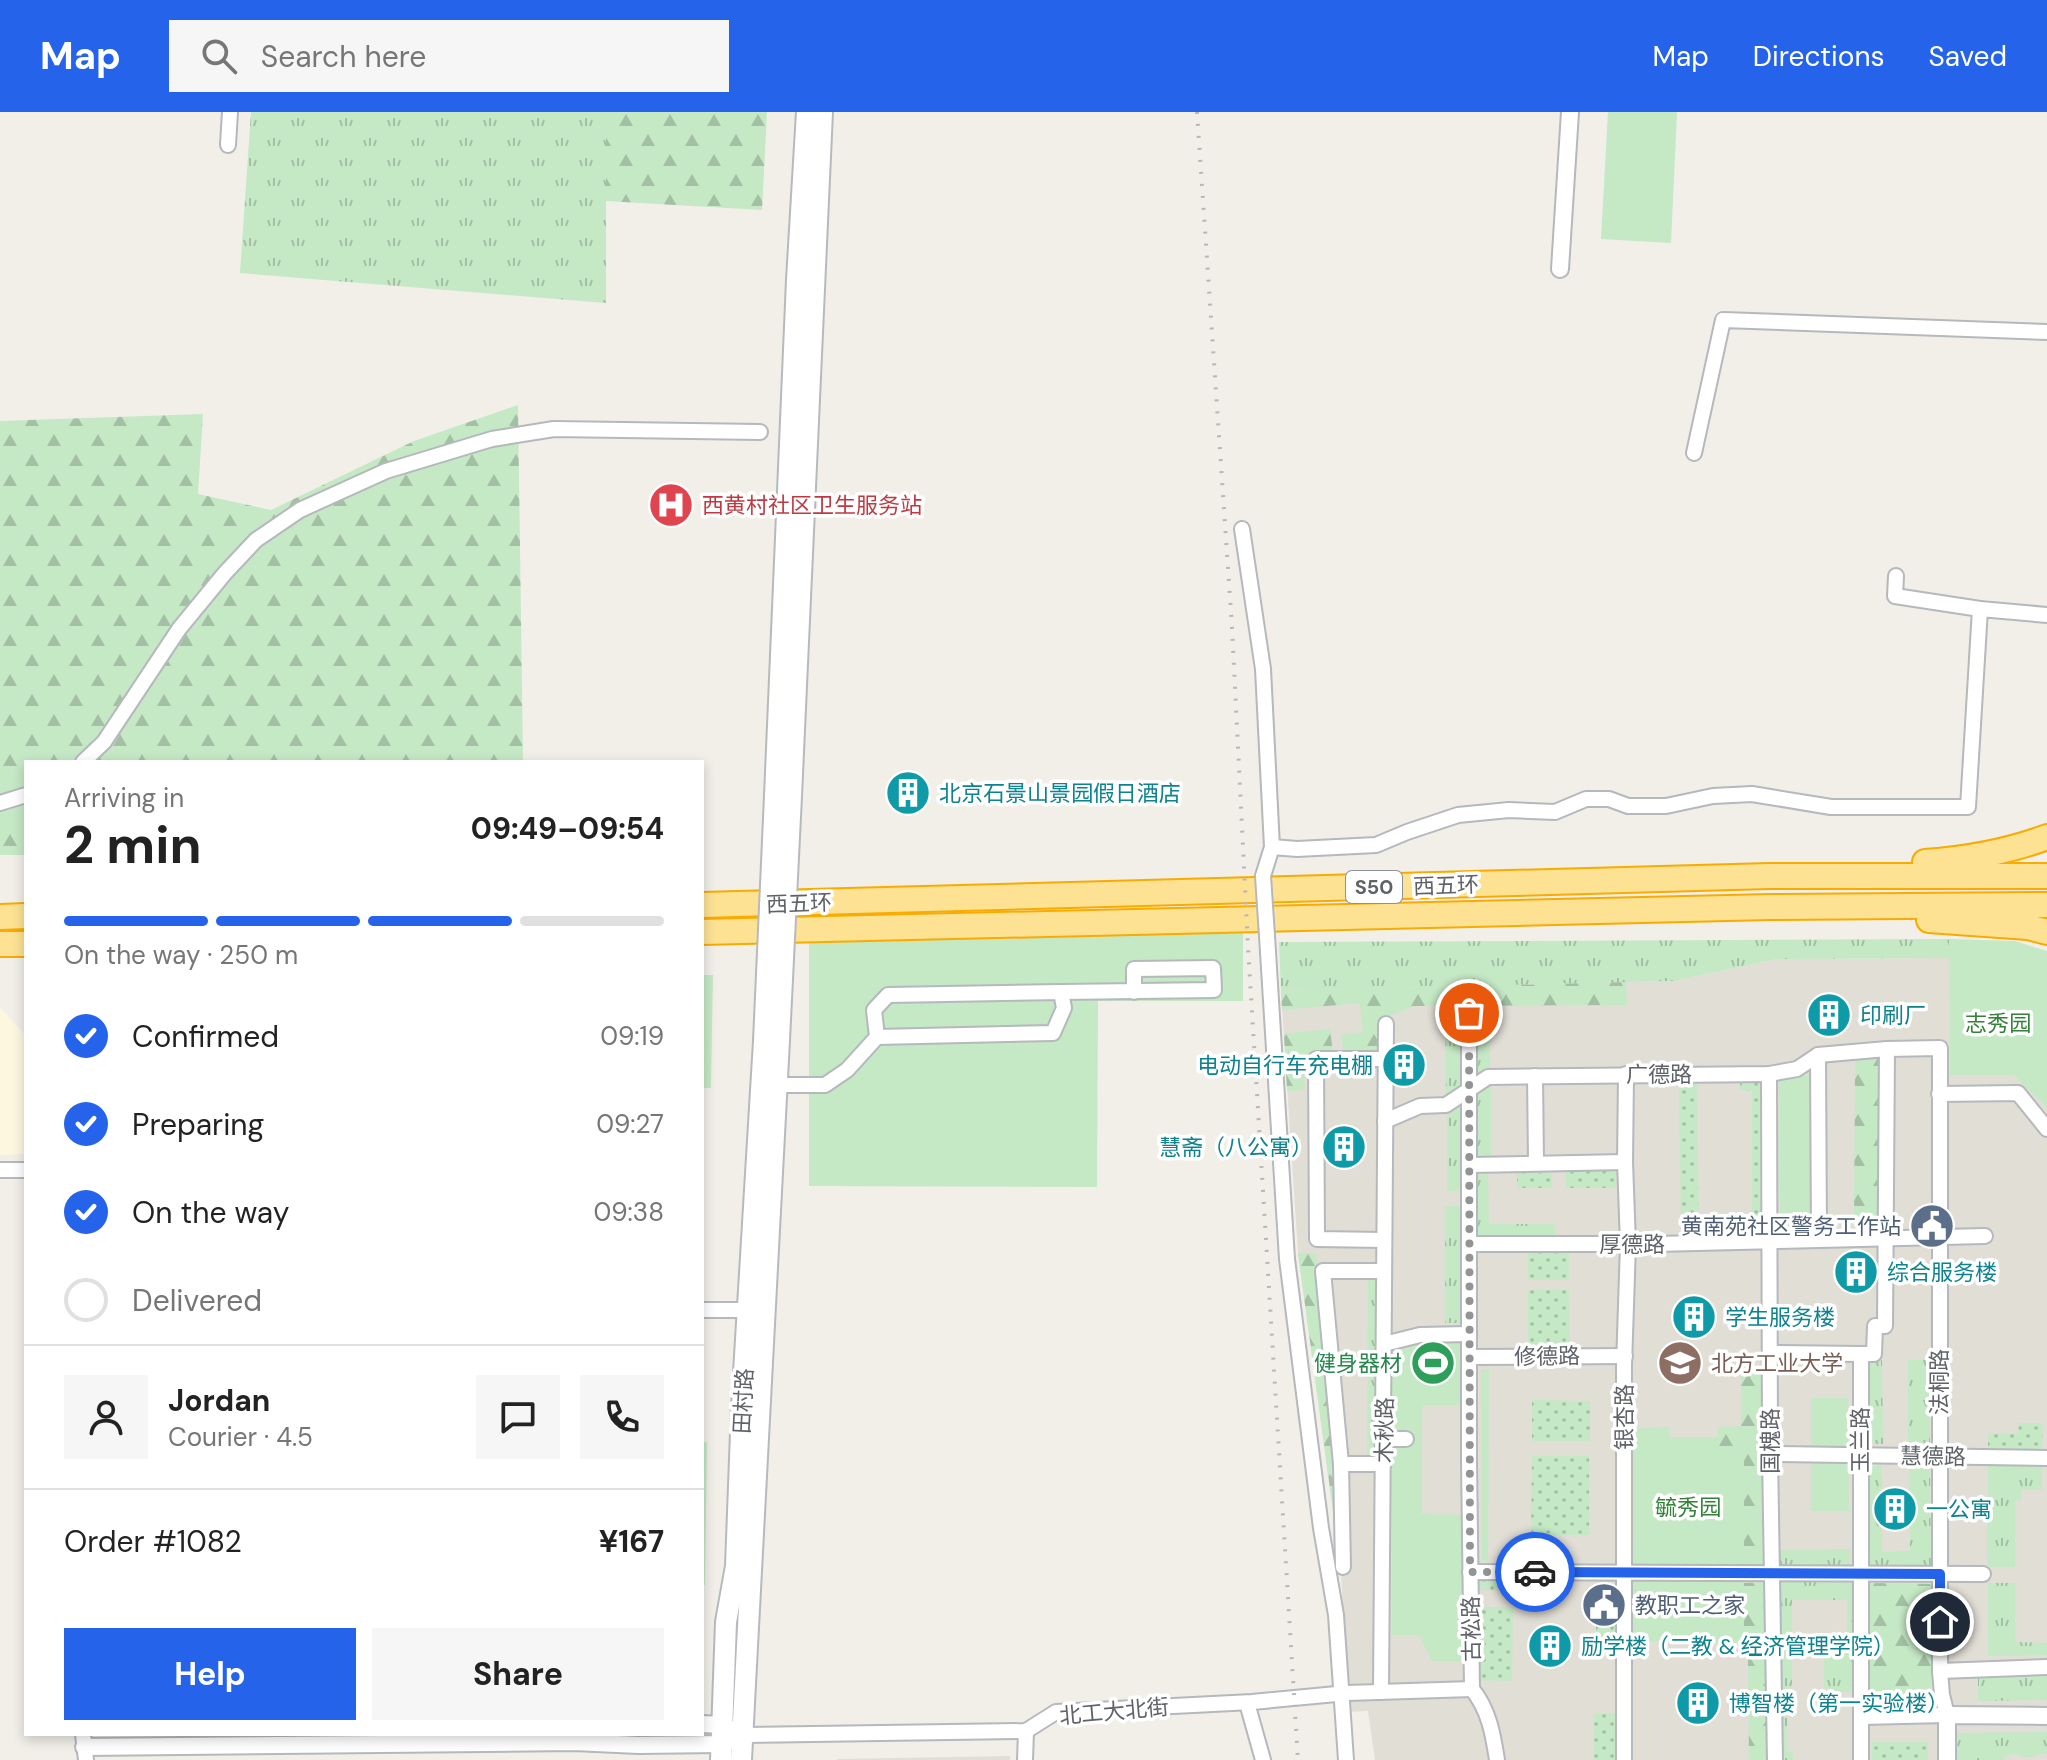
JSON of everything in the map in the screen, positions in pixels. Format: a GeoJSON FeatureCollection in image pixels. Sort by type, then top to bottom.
{"type":"FeatureCollection","features":[{"type":"Feature","properties":{"kind":"highway"},"geometry":{"type":"LineString","coordinates":[[1770,876],[1964,859],[2023,846],[2047,837]]}},
{"type":"Feature","properties":{"kind":"highway","name":"西五环"},"geometry":{"type":"LineString","coordinates":[[704,905],[1770,876],[2047,876]]}},
{"type":"Feature","properties":{"kind":"highway","name":"西五环"},"geometry":{"type":"LineString","coordinates":[[704,932],[1771,907],[2047,905]]}},
{"type":"Feature","properties":{"kind":"highway"},"geometry":{"type":"LineString","coordinates":[[1771,907],[2028,927],[2047,932]]}},
{"type":"Feature","properties":{"kind":"highway"},"geometry":{"type":"LineString","coordinates":[[0,917],[24,916]]}},
{"type":"Feature","properties":{"kind":"highway"},"geometry":{"type":"LineString","coordinates":[[0,944],[24,944]]}},
{"type":"Feature","properties":{"kind":"main road"},"geometry":{"type":"LineString","coordinates":[[783,796],[797,280],[807,112]]}},
{"type":"Feature","properties":{"kind":"main road"},"geometry":{"type":"LineString","coordinates":[[772,1041],[822,112]]}},
{"type":"Feature","properties":{"kind":"main road","name":"田村路"},"geometry":{"type":"LineString","coordinates":[[721,1747],[742,1735],[777,1085],[772,1041]]}},
{"type":"Feature","properties":{"kind":"main road","name":"田村路"},"geometry":{"type":"LineString","coordinates":[[721,1747],[726,1622],[736,1566],[742,1406],[772,1041]]}},
{"type":"Feature","properties":{"kind":"street"},"geometry":{"type":"LineString","coordinates":[[228,145],[230,112]]}},
{"type":"Feature","properties":{"kind":"street"},"geometry":{"type":"LineString","coordinates":[[1560,269],[1570,112]]}},
{"type":"Feature","properties":{"kind":"street"},"geometry":{"type":"LineString","coordinates":[[1694,453],[1723,320],[2047,332]]}},
{"type":"Feature","properties":{"kind":"street"},"geometry":{"type":"LineString","coordinates":[[85,760],[104,742],[179,629],[225,573],[256,540],[300,510],[386,471],[508,436],[554,429],[760,432]]}},
{"type":"Feature","properties":{"kind":"street"},"geometry":{"type":"LineString","coordinates":[[1242,529],[1263,669],[1272,847],[1263,876],[1287,1259],[1321,1528],[1336,1615],[1344,1694],[1346,1760]]}},
{"type":"Feature","properties":{"kind":"street"},"geometry":{"type":"LineString","coordinates":[[1896,576],[1895,596],[2047,615]]}},
{"type":"Feature","properties":{"kind":"street"},"geometry":{"type":"LineString","coordinates":[[1272,847],[1297,849],[1376,845],[1458,815],[1509,810],[1555,812],[1586,799],[1609,799],[1628,806],[1666,806],[1713,796],[1752,794],[1831,807],[1968,807],[1980,609]]}},
{"type":"Feature","properties":{"kind":"street"},"geometry":{"type":"LineString","coordinates":[[0,803],[24,796]]}},
{"type":"Feature","properties":{"kind":"street"},"geometry":{"type":"LineString","coordinates":[[877,1037],[874,1010],[888,995],[1134,992],[1214,990],[1213,968],[1134,969],[1134,992]]}},
{"type":"Feature","properties":{"kind":"street"},"geometry":{"type":"LineString","coordinates":[[777,1085],[825,1085],[847,1070],[877,1037],[1053,1033],[1064,1008],[1061,992]]}},
{"type":"Feature","properties":{"kind":"street","name":"古松路"},"geometry":{"type":"LineString","coordinates":[[1469,1013],[1472,1689],[1490,1721],[1497,1760]]}},
{"type":"Feature","properties":{"kind":"street","name":"木秋路"},"geometry":{"type":"LineString","coordinates":[[1381,1692],[1386,1024]]}},
{"type":"Feature","properties":{"kind":"street","name":"广德路"},"geometry":{"type":"LineString","coordinates":[[1385,1121],[1420,1106],[1446,1105],[1488,1077],[1769,1074],[1797,1069],[1818,1055],[1940,1048]]}},
{"type":"Feature","properties":{"kind":"street","name":"法桐路"},"geometry":{"type":"LineString","coordinates":[[1940,1048],[1940,1671],[1947,1715]]}},
{"type":"Feature","properties":{"kind":"street","name":"玉兰路"},"geometry":{"type":"LineString","coordinates":[[1861,1760],[1861,1354],[1874,1354],[1875,1326],[1885,1326],[1887,1049]]}},
{"type":"Feature","properties":{"kind":"street"},"geometry":{"type":"LineString","coordinates":[[1818,1055],[1819,1239]]}},
{"type":"Feature","properties":{"kind":"street"},"geometry":{"type":"LineString","coordinates":[[1384,1240],[1317,1239],[1316,1059],[1386,1059]]}},
{"type":"Feature","properties":{"kind":"street","name":"银杏路"},"geometry":{"type":"LineString","coordinates":[[1624,1760],[1628,1244],[1626,1074]]}},
{"type":"Feature","properties":{"kind":"street","name":"国槐路"},"geometry":{"type":"LineString","coordinates":[[1769,1074],[1775,1760]]}},
{"type":"Feature","properties":{"kind":"street"},"geometry":{"type":"LineString","coordinates":[[1535,1076],[1536,1163]]}},
{"type":"Feature","properties":{"kind":"street"},"geometry":{"type":"LineString","coordinates":[[1939,1094],[2018,1093],[2047,1129]]}},
{"type":"Feature","properties":{"kind":"street"},"geometry":{"type":"LineString","coordinates":[[1470,1165],[1625,1162]]}},
{"type":"Feature","properties":{"kind":"street"},"geometry":{"type":"LineString","coordinates":[[0,1170],[24,1170]]}},
{"type":"Feature","properties":{"kind":"street","name":"厚德路"},"geometry":{"type":"LineString","coordinates":[[1470,1244],[1628,1244],[1985,1236]]}},
{"type":"Feature","properties":{"kind":"street"},"geometry":{"type":"LineString","coordinates":[[1343,1567],[1341,1464],[1323,1271],[1383,1271]]}},
{"type":"Feature","properties":{"kind":"street"},"geometry":{"type":"LineString","coordinates":[[704,1310],[749,1310]]}},
{"type":"Feature","properties":{"kind":"street"},"geometry":{"type":"LineString","coordinates":[[1384,1344],[1420,1335],[1469,1334]]}},
{"type":"Feature","properties":{"kind":"street"},"geometry":{"type":"LineString","coordinates":[[1770,1353],[1861,1354]]}},
{"type":"Feature","properties":{"kind":"street","name":"修德路"},"geometry":{"type":"LineString","coordinates":[[1469,1357],[1625,1356]]}},
{"type":"Feature","properties":{"kind":"street"},"geometry":{"type":"LineString","coordinates":[[1384,1439],[1406,1439]]}},
{"type":"Feature","properties":{"kind":"street","name":"慧德路"},"geometry":{"type":"LineString","coordinates":[[1770,1454],[2047,1458]]}},
{"type":"Feature","properties":{"kind":"street"},"geometry":{"type":"LineString","coordinates":[[1341,1464],[1383,1464]]}},
{"type":"Feature","properties":{"kind":"street"},"geometry":{"type":"LineString","coordinates":[[1470,1572],[1983,1574]]}},
{"type":"Feature","properties":{"kind":"street"},"geometry":{"type":"LineString","coordinates":[[1940,1671],[2047,1667]]}},
{"type":"Feature","properties":{"kind":"street","name":"北工大北街"},"geometry":{"type":"LineString","coordinates":[[742,1735],[1026,1731],[1056,1712],[1472,1689]]}},
{"type":"Feature","properties":{"kind":"street"},"geometry":{"type":"LineString","coordinates":[[1247,1703],[1263,1760]]}},
{"type":"Feature","properties":{"kind":"street"},"geometry":{"type":"LineString","coordinates":[[1947,1715],[1947,1760]]}},
{"type":"Feature","properties":{"kind":"street"},"geometry":{"type":"LineString","coordinates":[[1861,1717],[2047,1716]]}},
{"type":"Feature","properties":{"kind":"street"},"geometry":{"type":"LineString","coordinates":[[1025,1760],[1026,1731]]}},
{"type":"Feature","properties":{"kind":"street"},"geometry":{"type":"LineString","coordinates":[[84,1747],[574,1742],[721,1747]]}},
{"type":"Feature","properties":{"kind":"shaded area","name":"北方工业大学"},"geometry":{"type":"Polygon","coordinates":[[[1950,958],[1950,1074],[2013,1075],[2047,1108],[2047,1760],[1375,1760],[1368,1711],[1348,1712],[1341,1572],[1298,1253],[1281,991],[1674,981],[1777,959],[1950,958]]]}},
{"type":"Feature","properties":{"kind":"shaded area"},"geometry":{"type":"Polygon","coordinates":[[[0,1007],[24,1034],[24,1154],[0,1155],[0,1007]]]}},
{"type":"Feature","properties":{"kind":"shaded area"},"geometry":{"type":"Polygon","coordinates":[[[1010,1756],[1010,1760],[837,1760],[837,1759],[1010,1756]]]}},
{"type":"Feature","properties":{"kind":"green space"},"geometry":{"type":"Polygon","coordinates":[[[251,112],[606,112],[606,303],[240,273],[251,112]]]}},
{"type":"Feature","properties":{"kind":"green space"},"geometry":{"type":"Polygon","coordinates":[[[606,112],[767,112],[762,210],[606,201],[606,112]]]}},
{"type":"Feature","properties":{"kind":"green space"},"geometry":{"type":"Polygon","coordinates":[[[1608,112],[1677,112],[1671,243],[1601,239],[1608,112]]]}},
{"type":"Feature","properties":{"kind":"green space"},"geometry":{"type":"Polygon","coordinates":[[[518,405],[523,760],[24,760],[24,855],[0,855],[0,421],[203,414],[198,494],[271,510],[414,441],[518,405]]]}},
{"type":"Feature","properties":{"kind":"green space"},"geometry":{"type":"Polygon","coordinates":[[[809,931],[1243,932],[1243,1001],[1098,1001],[1097,1187],[809,1186],[809,931]]]}},
{"type":"Feature","properties":{"kind":"green space"},"geometry":{"type":"Polygon","coordinates":[[[1949,939],[1950,958],[1777,959],[1674,981],[1281,991],[1279,942],[1949,939]]]}},
{"type":"Feature","properties":{"kind":"green space","name":"志秀园"},"geometry":{"type":"Polygon","coordinates":[[[1949,939],[2014,941],[2047,951],[2047,1108],[2013,1075],[1950,1075],[1949,939]]]}},
{"type":"Feature","properties":{"kind":"green space"},"geometry":{"type":"Polygon","coordinates":[[[704,975],[713,975],[711,1088],[704,1088],[704,975]]]}},
{"type":"Feature","properties":{"kind":"green space"},"geometry":{"type":"Polygon","coordinates":[[[1626,982],[1627,1005],[1414,1006],[1381,1019],[1380,1053],[1344,1054],[1341,1035],[1363,1032],[1360,1003],[1282,1010],[1281,991],[1626,982]]]}},
{"type":"Feature","properties":{"kind":"green space"},"geometry":{"type":"Polygon","coordinates":[[[1445,1017],[1464,1017],[1464,1084],[1446,1096],[1445,1017]]]}},
{"type":"Feature","properties":{"kind":"green space"},"geometry":{"type":"Polygon","coordinates":[[[1489,1017],[1490,1068],[1475,1077],[1475,1018],[1489,1017]]]}},
{"type":"Feature","properties":{"kind":"green space"},"geometry":{"type":"Polygon","coordinates":[[[1330,1029],[1333,1053],[1303,1055],[1305,1090],[1287,1091],[1284,1034],[1330,1029]]]}},
{"type":"Feature","properties":{"kind":"green space"},"geometry":{"type":"Polygon","coordinates":[[[1878,1057],[1878,1224],[1854,1224],[1855,1061],[1878,1057]]]}},
{"type":"Feature","properties":{"kind":"green space"},"geometry":{"type":"Polygon","coordinates":[[[1779,1076],[1810,1076],[1811,1232],[1780,1232],[1779,1076]]]}},
{"type":"Feature","properties":{"kind":"green space"},"geometry":{"type":"Polygon","coordinates":[[[1740,1079],[1763,1079],[1764,1231],[1752,1231],[1752,1091],[1740,1090],[1740,1079]]]}},
{"type":"Feature","properties":{"kind":"green space"},"geometry":{"type":"Polygon","coordinates":[[[1679,1084],[1697,1084],[1699,1233],[1681,1233],[1679,1084]]]}},
{"type":"Feature","properties":{"kind":"green space"},"geometry":{"type":"Polygon","coordinates":[[[1491,1085],[1491,1156],[1475,1157],[1475,1096],[1491,1085]]]}},
{"type":"Feature","properties":{"kind":"green space"},"geometry":{"type":"Polygon","coordinates":[[[1465,1101],[1466,1191],[1447,1191],[1447,1112],[1465,1101]]]}},
{"type":"Feature","properties":{"kind":"green space"},"geometry":{"type":"Polygon","coordinates":[[[1566,1171],[1616,1171],[1616,1188],[1566,1188],[1566,1171]]]}},
{"type":"Feature","properties":{"kind":"green space"},"geometry":{"type":"Polygon","coordinates":[[[1517,1173],[1552,1173],[1552,1188],[1517,1188],[1517,1173]]]}},
{"type":"Feature","properties":{"kind":"green space"},"geometry":{"type":"Polygon","coordinates":[[[1488,1174],[1489,1224],[1555,1224],[1555,1239],[1475,1239],[1475,1175],[1488,1174]]]}},
{"type":"Feature","properties":{"kind":"green space"},"geometry":{"type":"Polygon","coordinates":[[[1445,1206],[1465,1206],[1464,1323],[1445,1323],[1445,1206]]]}},
{"type":"Feature","properties":{"kind":"green space"},"geometry":{"type":"Polygon","coordinates":[[[1528,1251],[1569,1251],[1569,1280],[1528,1280],[1528,1251]]]}},
{"type":"Feature","properties":{"kind":"green space"},"geometry":{"type":"Polygon","coordinates":[[[1298,1253],[1316,1253],[1337,1464],[1340,1561],[1298,1253]]]}},
{"type":"Feature","properties":{"kind":"green space"},"geometry":{"type":"Polygon","coordinates":[[[1368,1279],[1379,1279],[1378,1458],[1367,1458],[1368,1279]]]}},
{"type":"Feature","properties":{"kind":"green space"},"geometry":{"type":"Polygon","coordinates":[[[1528,1290],[1569,1290],[1570,1349],[1528,1350],[1528,1290]]]}},
{"type":"Feature","properties":{"kind":"green space"},"geometry":{"type":"Polygon","coordinates":[[[1419,1340],[1464,1340],[1464,1405],[1423,1405],[1422,1410],[1422,1514],[1464,1515],[1463,1661],[1432,1661],[1419,1635],[1392,1635],[1392,1347],[1419,1340]]]}},
{"type":"Feature","properties":{"kind":"green space"},"geometry":{"type":"Polygon","coordinates":[[[1868,1360],[1882,1360],[1883,1444],[1869,1444],[1868,1360]]]}},
{"type":"Feature","properties":{"kind":"green space"},"geometry":{"type":"Polygon","coordinates":[[[1908,1360],[1929,1360],[1930,1443],[1908,1443],[1908,1360]]]}},
{"type":"Feature","properties":{"kind":"green space"},"geometry":{"type":"Polygon","coordinates":[[[1741,1368],[1765,1368],[1766,1564],[1744,1564],[1744,1450],[1718,1449],[1718,1427],[1741,1426],[1741,1368]]]}},
{"type":"Feature","properties":{"kind":"green space"},"geometry":{"type":"Polygon","coordinates":[[[1481,1369],[1489,1370],[1488,1561],[1482,1561],[1481,1369]]]}},
{"type":"Feature","properties":{"kind":"green space"},"geometry":{"type":"Polygon","coordinates":[[[1811,1398],[1848,1398],[1849,1511],[1811,1511],[1811,1398]]]}},
{"type":"Feature","properties":{"kind":"green space"},"geometry":{"type":"Polygon","coordinates":[[[1532,1400],[1590,1401],[1590,1441],[1532,1441],[1532,1400]]]}},
{"type":"Feature","properties":{"kind":"green space"},"geometry":{"type":"Polygon","coordinates":[[[2019,1423],[2043,1423],[2042,1453],[1988,1452],[1988,1433],[2018,1434],[2019,1423]]]}},
{"type":"Feature","properties":{"kind":"green space","name":"毓秀园"},"geometry":{"type":"Polygon","coordinates":[[[1669,1427],[1670,1437],[1718,1437],[1718,1449],[1744,1450],[1744,1643],[1630,1641],[1632,1428],[1669,1427]]]}},
{"type":"Feature","properties":{"kind":"green space"},"geometry":{"type":"Polygon","coordinates":[[[704,1442],[707,1442],[705,1585],[704,1442]]]}},
{"type":"Feature","properties":{"kind":"green space"},"geometry":{"type":"Polygon","coordinates":[[[1532,1456],[1589,1456],[1589,1535],[1531,1535],[1532,1456]]]}},
{"type":"Feature","properties":{"kind":"green space"},"geometry":{"type":"Polygon","coordinates":[[[1868,1466],[1881,1466],[1882,1552],[1910,1551],[1909,1466],[1930,1466],[1931,1568],[1869,1569],[1868,1466]]]}},
{"type":"Feature","properties":{"kind":"green space"},"geometry":{"type":"Polygon","coordinates":[[[1988,1466],[2042,1466],[2042,1490],[2021,1490],[2021,1500],[2015,1501],[2015,1567],[1987,1567],[1988,1466]]]}},
{"type":"Feature","properties":{"kind":"green space"},"geometry":{"type":"Polygon","coordinates":[[[1850,1549],[1850,1568],[1776,1569],[1776,1550],[1850,1549]]]}},
{"type":"Feature","properties":{"kind":"green space"},"geometry":{"type":"Polygon","coordinates":[[[1479,1576],[1547,1577],[1547,1591],[1479,1590],[1479,1576]]]}},
{"type":"Feature","properties":{"kind":"green space"},"geometry":{"type":"Polygon","coordinates":[[[1855,1581],[1856,1692],[1829,1692],[1829,1688],[1824,1688],[1824,1634],[1847,1634],[1847,1600],[1792,1600],[1792,1688],[1787,1689],[1787,1752],[1793,1752],[1793,1760],[1782,1760],[1779,1582],[1855,1581]]]}},
{"type":"Feature","properties":{"kind":"green space"},"geometry":{"type":"Polygon","coordinates":[[[1766,1582],[1766,1642],[1744,1643],[1744,1583],[1766,1582]]]}},
{"type":"Feature","properties":{"kind":"green space"},"geometry":{"type":"Polygon","coordinates":[[[1869,1583],[1931,1584],[1931,1701],[1869,1701],[1869,1583]]]}},
{"type":"Feature","properties":{"kind":"green space"},"geometry":{"type":"Polygon","coordinates":[[[1988,1583],[2015,1583],[2015,1642],[2047,1643],[2047,1655],[1988,1656],[1988,1583]]]}},
{"type":"Feature","properties":{"kind":"green space"},"geometry":{"type":"Polygon","coordinates":[[[1479,1607],[1513,1607],[1512,1681],[1478,1680],[1479,1607]]]}},
{"type":"Feature","properties":{"kind":"green space"},"geometry":{"type":"Polygon","coordinates":[[[1617,1619],[1616,1650],[1596,1657],[1596,1625],[1617,1619]]]}},
{"type":"Feature","properties":{"kind":"green space"},"geometry":{"type":"Polygon","coordinates":[[[1748,1658],[1767,1658],[1768,1760],[1749,1760],[1748,1658]]]}},
{"type":"Feature","properties":{"kind":"green space"},"geometry":{"type":"Polygon","coordinates":[[[2047,1674],[2047,1700],[1978,1701],[1978,1675],[2047,1674]]]}},
{"type":"Feature","properties":{"kind":"green space"},"geometry":{"type":"Polygon","coordinates":[[[1618,1713],[1618,1760],[1594,1760],[1594,1714],[1618,1713]]]}},
{"type":"Feature","properties":{"kind":"green space"},"geometry":{"type":"Polygon","coordinates":[[[2047,1732],[2047,1754],[2028,1757],[2015,1754],[2004,1760],[1956,1760],[1955,1733],[2047,1732]]]}},
{"type":"Feature","properties":{"kind":"green space"},"geometry":{"type":"Polygon","coordinates":[[[1872,1742],[1928,1742],[1928,1760],[1872,1760],[1872,1742]]]}},
{"type":"Feature","properties":{"kind":"railway"},"geometry":{"type":"LineString","coordinates":[[1197,112],[1232,627],[1248,947],[1298,1760]]}},
{"type":"Feature","properties":{"kind":"way so far"},"geometry":{"type":"LineString","coordinates":[[1469,1013],[1470,1572],[1535,1572]]}},
{"type":"Feature","properties":{"kind":"place","name":"西黄村社区卫生服务站"},"geometry":{"type":"Point","coordinates":[671,505]}},
{"type":"Feature","properties":{"kind":"place","name":"北京石景山景园假日酒店"},"geometry":{"type":"Point","coordinates":[908,793]}},
{"type":"Feature","properties":{"kind":"place","name":"印刷厂"},"geometry":{"type":"Point","coordinates":[1829,1015]}},
{"type":"Feature","properties":{"kind":"place","name":"电动自行车充电棚"},"geometry":{"type":"Point","coordinates":[1404,1065]}},
{"type":"Feature","properties":{"kind":"place","name":"慧斋（八公寓）"},"geometry":{"type":"Point","coordinates":[1344,1147]}},
{"type":"Feature","properties":{"kind":"place","name":"黄南苑社区警务工作站"},"geometry":{"type":"Point","coordinates":[1932,1226]}},
{"type":"Feature","properties":{"kind":"place","name":"综合服务楼"},"geometry":{"type":"Point","coordinates":[1856,1272]}},
{"type":"Feature","properties":{"kind":"place","name":"学生服务楼"},"geometry":{"type":"Point","coordinates":[1694,1317]}},
{"type":"Feature","properties":{"kind":"place","name":"健身器材"},"geometry":{"type":"Point","coordinates":[1433,1363]}},
{"type":"Feature","properties":{"kind":"place","name":"北方工业大学"},"geometry":{"type":"Point","coordinates":[1680,1363]}},
{"type":"Feature","properties":{"kind":"place","name":"一公寓"},"geometry":{"type":"Point","coordinates":[1895,1509]}},
{"type":"Feature","properties":{"kind":"place","name":"教职工之家"},"geometry":{"type":"Point","coordinates":[1604,1605]}},
{"type":"Feature","properties":{"kind":"place","name":"励学楼（二教 & 经济管理学院）"},"geometry":{"type":"Point","coordinates":[1550,1646]}},
{"type":"Feature","properties":{"kind":"place","name":"博智楼（第一实验楼）"},"geometry":{"type":"Point","coordinates":[1698,1703]}},
{"type":"Feature","properties":{"kind":"route"},"geometry":{"type":"LineString","coordinates":[[1535,1572],[1940,1574],[1940,1622]]}}]}
